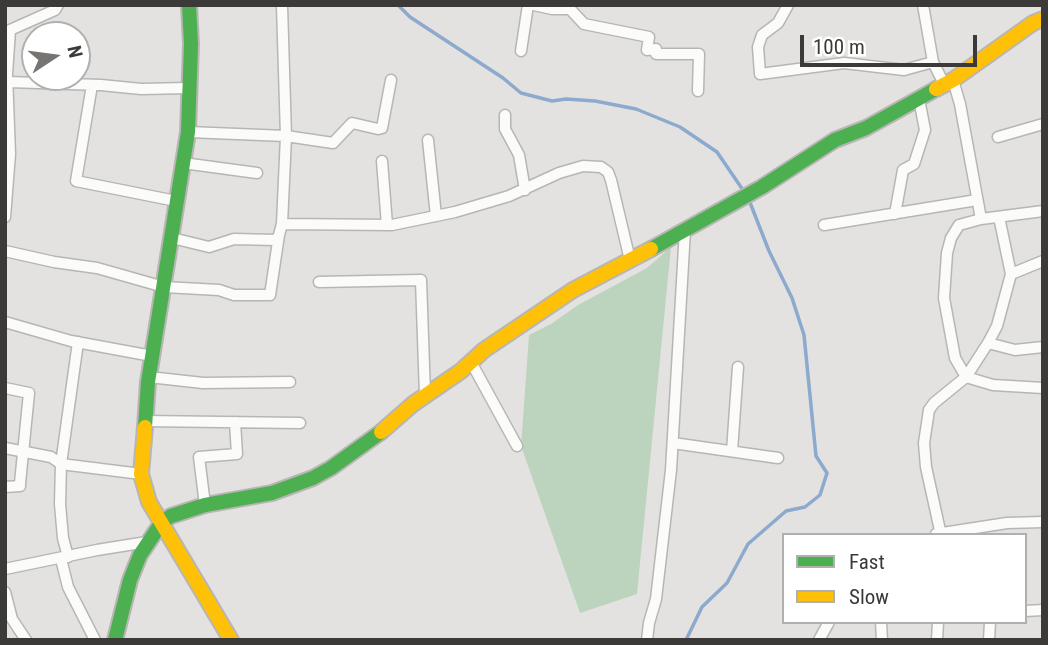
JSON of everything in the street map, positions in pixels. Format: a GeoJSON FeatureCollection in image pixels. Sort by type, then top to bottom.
{"type":"FeatureCollection","features":[{"type":"Feature","properties":{"kind":"street"},"geometry":{"type":"LineString","coordinates":[[5,217],[10,155],[8,29],[47,14],[58,5]]}},
{"type":"Feature","properties":{"kind":"street"},"geometry":{"type":"LineString","coordinates":[[189,5],[191,44],[188,132],[149,377],[141,474],[149,502],[231,640]]}},
{"type":"Feature","properties":{"kind":"street"},"geometry":{"type":"LineString","coordinates":[[521,51],[528,5]]}},
{"type":"Feature","properties":{"kind":"street"},"geometry":{"type":"LineString","coordinates":[[534,5],[570,9],[584,24],[649,37],[647,50],[656,49],[656,54],[699,54],[698,91]]}},
{"type":"Feature","properties":{"kind":"street"},"geometry":{"type":"LineString","coordinates":[[788,5],[778,23],[762,35],[758,47],[760,74],[844,63],[904,70],[933,62]]}},
{"type":"Feature","properties":{"kind":"street"},"geometry":{"type":"LineString","coordinates":[[923,5],[933,62],[960,104],[981,219]]}},
{"type":"Feature","properties":{"kind":"street"},"geometry":{"type":"LineString","coordinates":[[5,251],[97,268],[164,287],[219,290],[234,295],[270,295],[281,230],[286,135],[282,6]]}},
{"type":"Feature","properties":{"kind":"street"},"geometry":{"type":"LineString","coordinates":[[115,640],[130,580],[140,555],[162,522],[180,512],[205,505],[248,499],[313,478],[368,441],[471,362],[484,349],[572,290],[762,187],[835,140],[866,128],[919,99],[1043,19]]}},
{"type":"Feature","properties":{"kind":"street"},"geometry":{"type":"LineString","coordinates":[[188,132],[286,135],[333,143],[352,123],[382,128],[391,80]]}},
{"type":"Feature","properties":{"kind":"street"},"geometry":{"type":"LineString","coordinates":[[8,82],[141,89],[188,88]]}},
{"type":"Feature","properties":{"kind":"street"},"geometry":{"type":"LineString","coordinates":[[92,85],[76,181],[176,201]]}},
{"type":"Feature","properties":{"kind":"street"},"geometry":{"type":"LineString","coordinates":[[895,214],[903,170],[914,164],[925,130],[919,99]]}},
{"type":"Feature","properties":{"kind":"street"},"geometry":{"type":"LineString","coordinates":[[505,115],[505,129],[519,155],[524,190]]}},
{"type":"Feature","properties":{"kind":"street"},"geometry":{"type":"LineString","coordinates":[[998,137],[1043,124]]}},
{"type":"Feature","properties":{"kind":"street"},"geometry":{"type":"LineString","coordinates":[[428,140],[436,216]]}},
{"type":"Feature","properties":{"kind":"street"},"geometry":{"type":"LineString","coordinates":[[382,161],[387,225]]}},
{"type":"Feature","properties":{"kind":"street"},"geometry":{"type":"LineString","coordinates":[[183,163],[257,173]]}},
{"type":"Feature","properties":{"kind":"street"},"geometry":{"type":"LineString","coordinates":[[281,230],[387,225],[436,216],[524,190],[559,173],[583,166],[601,167],[608,172],[611,180],[630,260]]}},
{"type":"Feature","properties":{"kind":"street"},"geometry":{"type":"LineString","coordinates":[[824,225],[977,200]]}},
{"type":"Feature","properties":{"kind":"street"},"geometry":{"type":"LineString","coordinates":[[1043,212],[981,219],[959,225],[951,238],[944,298],[956,358],[966,377],[993,385],[1043,388]]}},
{"type":"Feature","properties":{"kind":"street"},"geometry":{"type":"LineString","coordinates":[[939,533],[926,467],[926,423],[934,403],[966,377],[997,326],[1011,274],[999,217]]}},
{"type":"Feature","properties":{"kind":"street"},"geometry":{"type":"LineString","coordinates":[[172,238],[209,247],[234,239],[275,240],[281,230]]}},
{"type":"Feature","properties":{"kind":"street"},"geometry":{"type":"LineString","coordinates":[[647,640],[656,599],[673,443],[685,230]]}},
{"type":"Feature","properties":{"kind":"street"},"geometry":{"type":"LineString","coordinates":[[1011,274],[1043,261]]}},
{"type":"Feature","properties":{"kind":"street"},"geometry":{"type":"LineString","coordinates":[[319,282],[421,280],[425,395]]}},
{"type":"Feature","properties":{"kind":"street"},"geometry":{"type":"LineString","coordinates":[[5,322],[78,342],[152,356]]}},
{"type":"Feature","properties":{"kind":"street"},"geometry":{"type":"LineString","coordinates":[[78,342],[61,464],[60,504],[68,587],[95,640]]}},
{"type":"Feature","properties":{"kind":"street"},"geometry":{"type":"LineString","coordinates":[[988,343],[1015,350],[1043,346]]}},
{"type":"Feature","properties":{"kind":"street"},"geometry":{"type":"LineString","coordinates":[[471,362],[516,446]]}},
{"type":"Feature","properties":{"kind":"street"},"geometry":{"type":"LineString","coordinates":[[732,451],[738,367]]}},
{"type":"Feature","properties":{"kind":"street"},"geometry":{"type":"LineString","coordinates":[[149,377],[203,383],[290,382]]}},
{"type":"Feature","properties":{"kind":"street"},"geometry":{"type":"LineString","coordinates":[[5,388],[29,393],[20,486],[5,487]]}},
{"type":"Feature","properties":{"kind":"street"},"geometry":{"type":"LineString","coordinates":[[144,421],[300,423]]}},
{"type":"Feature","properties":{"kind":"street"},"geometry":{"type":"LineString","coordinates":[[205,505],[199,457],[237,453],[235,422]]}},
{"type":"Feature","properties":{"kind":"street"},"geometry":{"type":"LineString","coordinates":[[673,443],[778,458]]}},
{"type":"Feature","properties":{"kind":"street"},"geometry":{"type":"LineString","coordinates":[[5,448],[51,457],[61,464],[141,474]]}},
{"type":"Feature","properties":{"kind":"street"},"geometry":{"type":"LineString","coordinates":[[945,533],[1007,523],[1043,522]]}},
{"type":"Feature","properties":{"kind":"street"},"geometry":{"type":"LineString","coordinates":[[5,569],[148,542]]}},
{"type":"Feature","properties":{"kind":"street"},"geometry":{"type":"LineString","coordinates":[[5,592],[12,619],[26,640]]}},
{"type":"Feature","properties":{"kind":"street"},"geometry":{"type":"LineString","coordinates":[[819,640],[828,624]]}},
{"type":"Feature","properties":{"kind":"green space"},"geometry":{"type":"Polygon","coordinates":[[[671,247],[637,594],[580,613],[521,446],[529,335],[647,268],[671,247]]]}},
{"type":"Feature","properties":{"kind":"waterway"},"geometry":{"type":"LineString","coordinates":[[398,5],[410,17],[503,78],[521,93],[552,101],[595,101],[636,109],[680,127],[717,152],[745,193]]}},
{"type":"Feature","properties":{"kind":"waterway"},"geometry":{"type":"LineString","coordinates":[[686,640],[702,607],[727,583],[748,544],[786,511],[805,507],[820,495],[827,473],[816,456],[804,335],[792,298],[769,251],[749,200]]}},
{"type":"Feature","properties":{"kind":"traffic: fast"},"geometry":{"type":"LineString","coordinates":[[145,427],[148,382],[188,132],[191,44],[189,5]]}},
{"type":"Feature","properties":{"kind":"traffic: fast"},"geometry":{"type":"LineString","coordinates":[[651,249],[762,187],[835,140],[866,128],[936,89]]}},
{"type":"Feature","properties":{"kind":"traffic: fast"},"geometry":{"type":"LineString","coordinates":[[115,640],[130,580],[140,555],[162,522],[171,516],[205,505],[272,493],[313,478],[381,432]]}},
{"type":"Feature","properties":{"kind":"traffic: slow"},"geometry":{"type":"LineString","coordinates":[[936,89],[953,80],[1033,23],[1043,19]]}},
{"type":"Feature","properties":{"kind":"traffic: slow"},"geometry":{"type":"LineString","coordinates":[[381,432],[413,404],[461,371],[484,350],[573,290],[651,249]]}},
{"type":"Feature","properties":{"kind":"traffic: slow"},"geometry":{"type":"LineString","coordinates":[[145,427],[141,474],[149,502],[231,640]]}}]}
